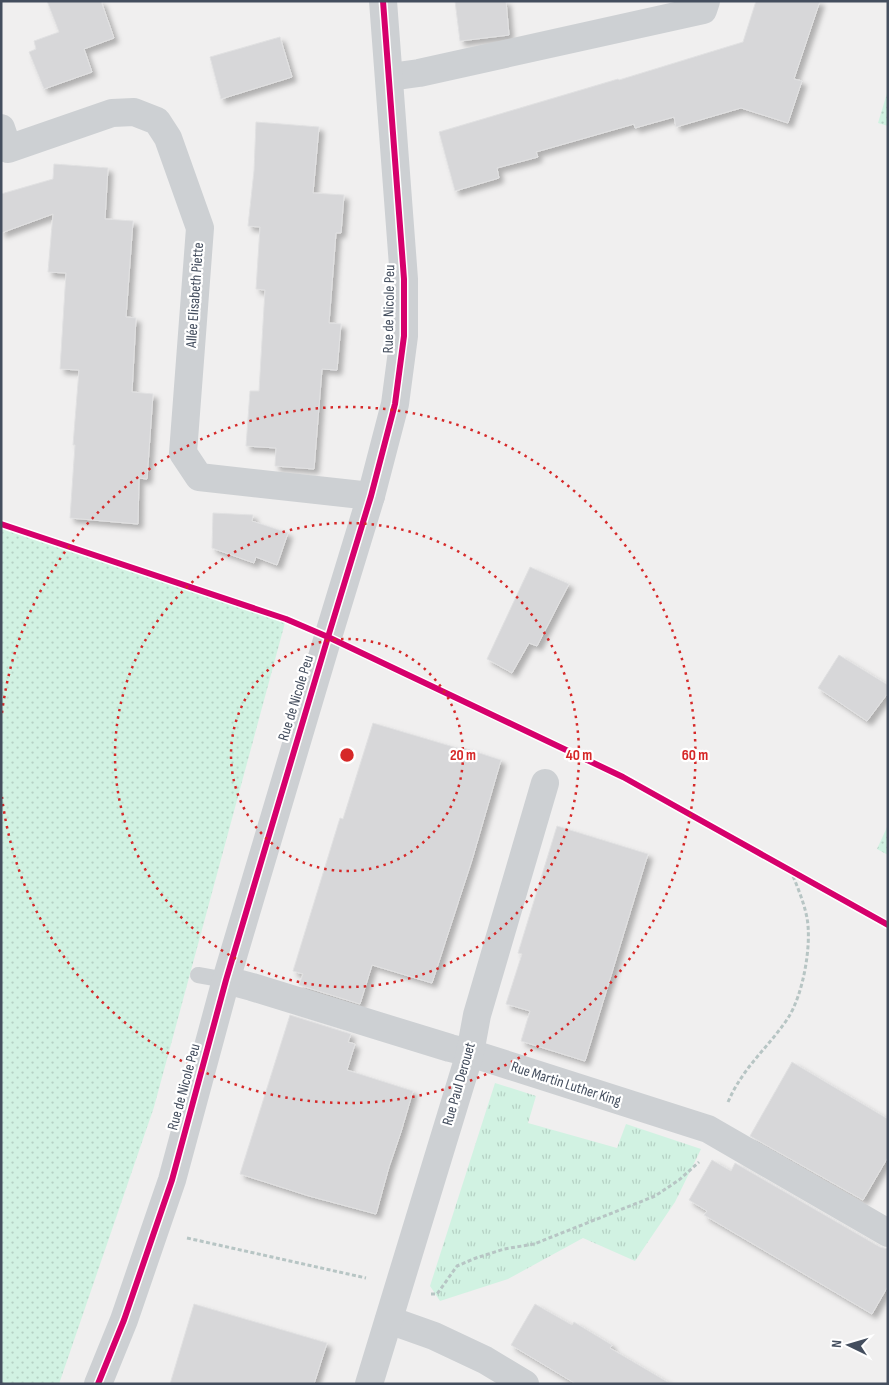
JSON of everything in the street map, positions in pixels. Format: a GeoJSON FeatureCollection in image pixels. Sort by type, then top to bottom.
{"type":"FeatureCollection","features":[{"type":"Feature","properties":{"kind":"street","name":"Rue de Nicole Peu"},"geometry":{"type":"LineString","coordinates":[[98,1384],[124,1320],[172,1180],[226,980],[371,496],[395,404],[404,336],[404,279],[383,1]]}},
{"type":"Feature","properties":{"kind":"street"},"geometry":{"type":"LineString","coordinates":[[390,77],[419,73],[703,10],[706,1]]}},
{"type":"Feature","properties":{"kind":"street","name":"Allée Elisabeth Piette"},"geometry":{"type":"LineString","coordinates":[[1,128],[8,149],[112,114],[134,112],[157,121],[168,138],[200,228],[183,453],[199,477],[371,496]]}},
{"type":"Feature","properties":{"kind":"street","name":"Rue Paul Derouet"},"geometry":{"type":"LineString","coordinates":[[369,1384],[470,1052],[477,1015],[545,783]]}},
{"type":"Feature","properties":{"kind":"street","name":"Rue Martin Luther King"},"geometry":{"type":"LineString","coordinates":[[226,980],[450,1048],[470,1052],[708,1130],[888,1233]]}},
{"type":"Feature","properties":{"kind":"street"},"geometry":{"type":"LineString","coordinates":[[389,1320],[434,1336],[485,1360],[525,1384]]}},
{"type":"Feature","properties":{"kind":"lane"},"geometry":{"type":"LineString","coordinates":[[198,975],[226,980]]}},
{"type":"Feature","properties":{"kind":"path"},"geometry":{"type":"LineString","coordinates":[[727,1106],[734,1088],[748,1066],[789,1017],[802,986],[808,952],[807,918],[791,871]]}},
{"type":"Feature","properties":{"kind":"path"},"geometry":{"type":"LineString","coordinates":[[428,1294],[437,1294],[457,1266],[504,1249],[534,1244],[655,1196],[679,1180],[698,1164],[701,1158]]}},
{"type":"Feature","properties":{"kind":"path"},"geometry":{"type":"LineString","coordinates":[[178,1236],[372,1280]]}},
{"type":"Feature","properties":{"kind":"green space"},"geometry":{"type":"Polygon","coordinates":[[[888,90],[888,126],[878,123],[888,90]]]}},
{"type":"Feature","properties":{"kind":"green space"},"geometry":{"type":"Polygon","coordinates":[[[1,524],[286,619],[154,1107],[59,1384],[1,1384],[1,524]]]}},
{"type":"Feature","properties":{"kind":"green space"},"geometry":{"type":"Polygon","coordinates":[[[888,825],[888,855],[877,849],[888,825]]]}},
{"type":"Feature","properties":{"kind":"green space"},"geometry":{"type":"Polygon","coordinates":[[[495,1083],[536,1096],[528,1123],[617,1148],[626,1124],[701,1149],[675,1202],[635,1261],[583,1238],[508,1279],[440,1301],[430,1286],[495,1083]]]}},
{"type":"Feature","properties":{"kind":"building"},"geometry":{"type":"Polygon","coordinates":[[[47,1],[101,1],[114,38],[84,49],[92,72],[44,89],[29,52],[36,49],[34,41],[59,32],[47,1]]]}},
{"type":"Feature","properties":{"kind":"building"},"geometry":{"type":"Polygon","coordinates":[[[455,1],[506,1],[509,35],[460,41],[455,1]]]}},
{"type":"Feature","properties":{"kind":"building"},"geometry":{"type":"Polygon","coordinates":[[[756,1],[820,1],[794,79],[802,81],[788,123],[741,108],[676,127],[674,117],[635,128],[634,124],[536,152],[538,157],[497,168],[499,178],[455,191],[439,132],[743,42],[756,1]]]}},
{"type":"Feature","properties":{"kind":"building"},"geometry":{"type":"Polygon","coordinates":[[[280,37],[292,77],[221,99],[210,57],[280,37]]]}},
{"type":"Feature","properties":{"kind":"building"},"geometry":{"type":"Polygon","coordinates":[[[256,122],[319,127],[313,193],[344,195],[341,233],[336,233],[329,323],[341,324],[337,370],[322,369],[314,469],[275,466],[276,448],[246,446],[250,391],[259,391],[265,290],[256,289],[260,227],[248,226],[254,171],[256,122]]]}},
{"type":"Feature","properties":{"kind":"building"},"geometry":{"type":"Polygon","coordinates":[[[54,164],[108,168],[105,219],[133,221],[126,317],[136,318],[132,392],[153,394],[147,479],[139,478],[138,524],[70,518],[79,370],[60,369],[66,273],[48,272],[53,214],[1,233],[1,194],[53,179],[54,164]]]}},
{"type":"Feature","properties":{"kind":"building"},"geometry":{"type":"Polygon","coordinates":[[[213,513],[253,515],[252,521],[288,533],[277,565],[256,557],[254,563],[212,548],[213,513]]]}},
{"type":"Feature","properties":{"kind":"building"},"geometry":{"type":"Polygon","coordinates":[[[530,567],[569,584],[537,646],[529,643],[512,673],[487,659],[530,567]]]}},
{"type":"Feature","properties":{"kind":"building"},"geometry":{"type":"Polygon","coordinates":[[[839,655],[888,685],[888,693],[867,721],[818,688],[839,655]]]}},
{"type":"Feature","properties":{"kind":"building"},"geometry":{"type":"Polygon","coordinates":[[[373,723],[501,760],[472,860],[432,983],[372,965],[360,1004],[299,985],[303,974],[293,971],[340,818],[343,819],[373,723]]]}},
{"type":"Feature","properties":{"kind":"building"},"geometry":{"type":"Polygon","coordinates":[[[557,826],[648,854],[585,1061],[521,1041],[530,1011],[506,1004],[522,954],[518,953],[557,826]]]}},
{"type":"Feature","properties":{"kind":"building"},"geometry":{"type":"Polygon","coordinates":[[[290,1015],[351,1034],[348,1042],[355,1044],[347,1070],[413,1091],[376,1214],[309,1196],[240,1174],[290,1015]]]}},
{"type":"Feature","properties":{"kind":"building"},"geometry":{"type":"Polygon","coordinates":[[[792,1062],[888,1119],[888,1157],[863,1200],[750,1136],[792,1062]]]}},
{"type":"Feature","properties":{"kind":"building"},"geometry":{"type":"Polygon","coordinates":[[[712,1160],[731,1171],[735,1163],[880,1247],[888,1249],[888,1286],[872,1314],[704,1215],[707,1211],[689,1200],[712,1160]]]}},
{"type":"Feature","properties":{"kind":"building"},"geometry":{"type":"Polygon","coordinates":[[[194,1304],[327,1343],[314,1384],[170,1384],[194,1304]]]}},
{"type":"Feature","properties":{"kind":"building"},"geometry":{"type":"Polygon","coordinates":[[[535,1304],[572,1325],[574,1322],[612,1345],[610,1348],[671,1384],[576,1384],[511,1345],[535,1304]]]}},
{"type":"Feature","properties":{"kind":"cycle path"},"geometry":{"type":"LineString","coordinates":[[98,1384],[124,1320],[172,1180],[226,980],[371,496],[395,404],[404,336],[404,279],[383,1]]}},
{"type":"Feature","properties":{"kind":"cycle path"},"geometry":{"type":"LineString","coordinates":[[1,524],[286,619],[328,637],[623,777],[888,925]]}}]}
